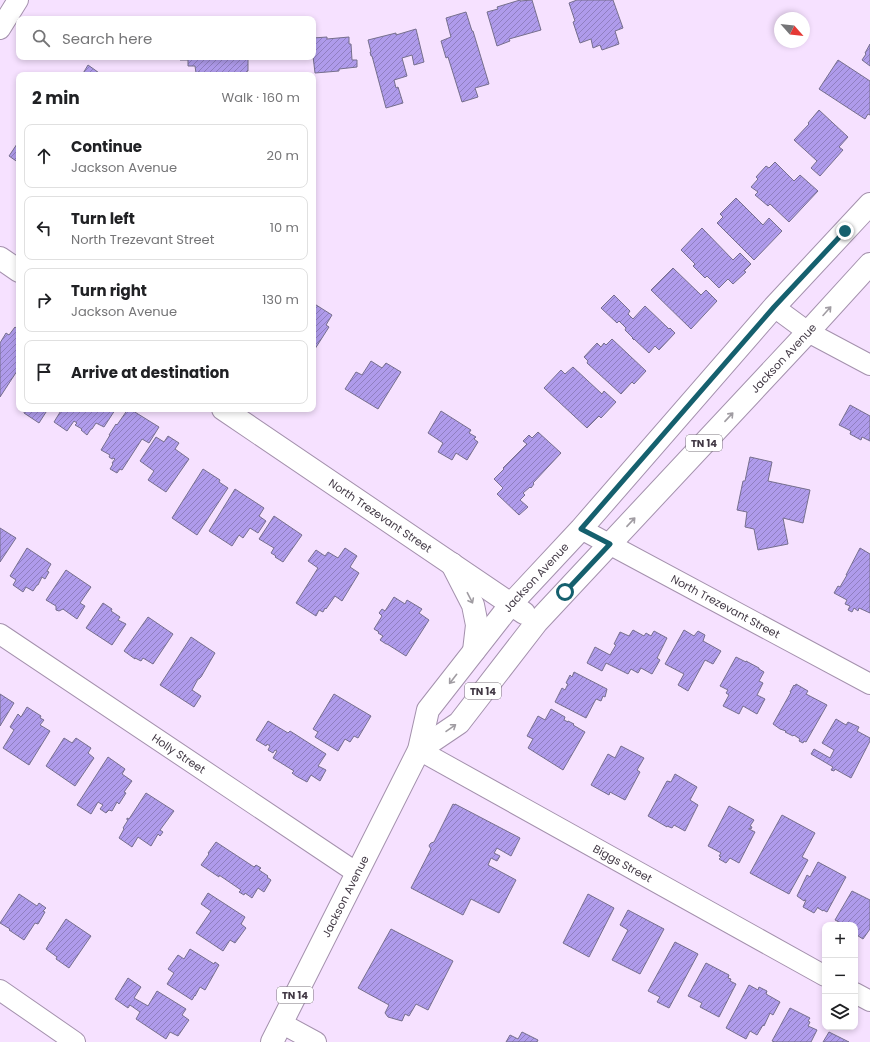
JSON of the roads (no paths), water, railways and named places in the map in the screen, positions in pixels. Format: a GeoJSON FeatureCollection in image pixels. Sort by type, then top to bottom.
{"type":"FeatureCollection","features":[{"type":"Feature","properties":{"kind":"main road","name":"Jackson Avenue"},"geometry":{"type":"LineString","coordinates":[[276,1033],[419,750],[428,710],[511,604],[581,529],[774,307],[870,204]]}},
{"type":"Feature","properties":{"kind":"main road"},"geometry":{"type":"LineString","coordinates":[[0,258],[16,269]]}},
{"type":"Feature","properties":{"kind":"main road","name":"Jackson Avenue"},"geometry":{"type":"LineString","coordinates":[[419,750],[459,723],[537,622],[870,264]]}},
{"type":"Feature","properties":{"kind":"main road","name":"North Trezevant Street"},"geometry":{"type":"LineString","coordinates":[[228,412],[537,622]]}},
{"type":"Feature","properties":{"kind":"main road"},"geometry":{"type":"LineString","coordinates":[[452,563],[473,605],[477,625],[474,651]]}},
{"type":"Feature","properties":{"kind":"street"},"geometry":{"type":"LineString","coordinates":[[0,28],[18,0]]}},
{"type":"Feature","properties":{"kind":"street"},"geometry":{"type":"LineString","coordinates":[[774,307],[808,332],[870,365]]}},
{"type":"Feature","properties":{"kind":"street","name":"North Trezevant Street"},"geometry":{"type":"LineString","coordinates":[[581,529],[870,684]]}},
{"type":"Feature","properties":{"kind":"street","name":"Holly Street"},"geometry":{"type":"LineString","coordinates":[[0,634],[357,872]]}},
{"type":"Feature","properties":{"kind":"street","name":"Biggs Street"},"geometry":{"type":"LineString","coordinates":[[419,750],[822,974]]}},
{"type":"Feature","properties":{"kind":"street"},"geometry":{"type":"LineString","coordinates":[[0,990],[75,1042]]}},
{"type":"Feature","properties":{"kind":"street"},"geometry":{"type":"LineString","coordinates":[[857,994],[870,1001]]}},
{"type":"Feature","properties":{"kind":"street"},"geometry":{"type":"LineString","coordinates":[[276,1033],[316,1042]]}}]}
